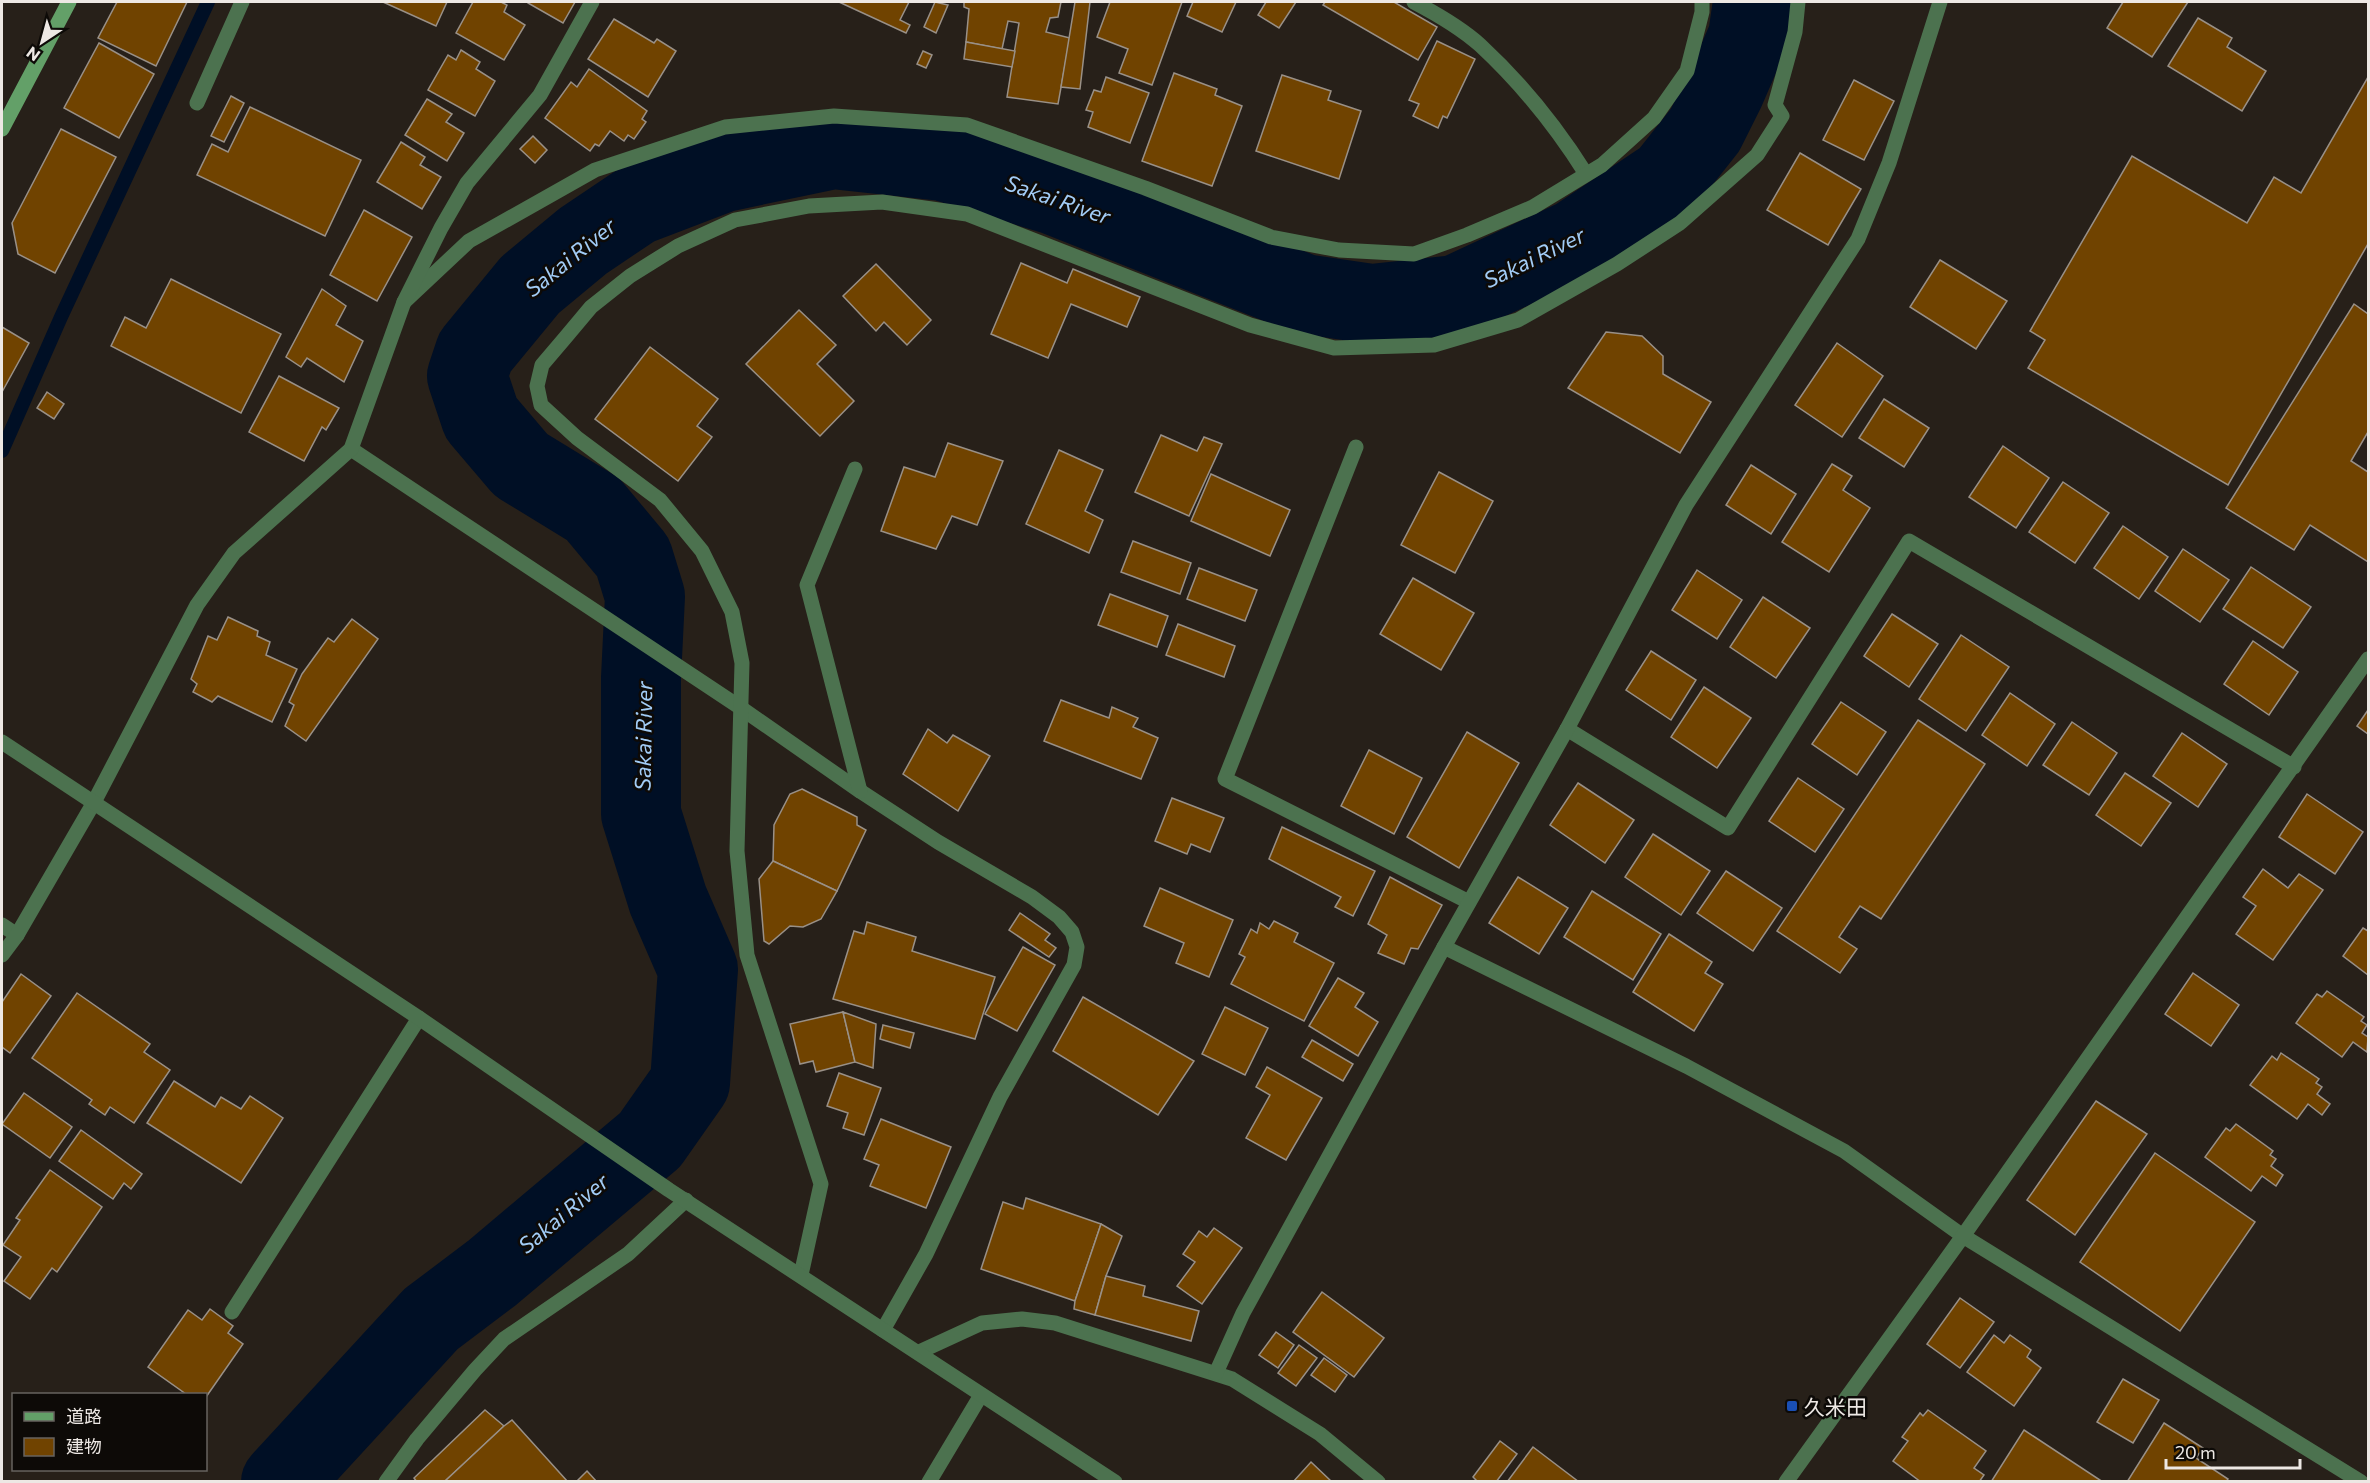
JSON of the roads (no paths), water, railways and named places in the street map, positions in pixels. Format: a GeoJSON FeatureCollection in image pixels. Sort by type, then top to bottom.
{"type":"FeatureCollection","features":[{"type":"Feature","properties":{"kind":"main road"},"geometry":{"type":"LineString","coordinates":[[2,129],[69,2]]}},
{"type":"Feature","properties":{"kind":"street"},"geometry":{"type":"LineString","coordinates":[[196,103],[242,2]]}},
{"type":"Feature","properties":{"kind":"street"},"geometry":{"type":"LineString","coordinates":[[2,955],[17,934],[93,804],[197,605],[234,553],[351,449],[404,302],[467,183],[540,95],[592,2]]}},
{"type":"Feature","properties":{"kind":"street"},"geometry":{"type":"LineString","coordinates":[[1414,2],[1439,15],[1479,44],[1562,137],[1586,174]]}},
{"type":"Feature","properties":{"kind":"street"},"geometry":{"type":"LineString","coordinates":[[404,302],[469,241],[595,170],[725,127],[834,116],[967,125],[1145,188],[1271,237],[1340,250],[1414,254],[1533,207],[1602,165],[1654,118],[1687,71],[1702,12],[1702,2]]}},
{"type":"Feature","properties":{"kind":"street"},"geometry":{"type":"LineString","coordinates":[[801,1275],[821,1184],[747,955],[737,851],[742,663],[732,612],[702,551],[660,500],[577,438],[541,405],[537,386],[542,365],[591,308],[630,276],[678,246],[735,220],[809,206],[882,202],[967,214],[1250,325],[1334,348],[1434,345],[1518,320],[1617,264],[1680,223],[1757,155],[1782,116],[1775,105],[1795,32],[1798,2]]}},
{"type":"Feature","properties":{"kind":"street"},"geometry":{"type":"LineString","coordinates":[[1216,1372],[1243,1313],[1567,729],[1686,505],[1858,239],[1888,163],[1940,2]]}},
{"type":"Feature","properties":{"kind":"street"},"geometry":{"type":"LineString","coordinates":[[1356,447],[1225,779],[1469,902]]}},
{"type":"Feature","properties":{"kind":"street"},"geometry":{"type":"LineString","coordinates":[[351,449],[740,707],[860,790],[939,842],[1041,904],[1059,917],[1072,932],[1077,947],[1074,965],[1000,1097],[926,1254],[883,1330]]}},
{"type":"Feature","properties":{"kind":"street"},"geometry":{"type":"LineString","coordinates":[[855,469],[807,585],[860,790]]}},
{"type":"Feature","properties":{"kind":"street"},"geometry":{"type":"LineString","coordinates":[[1567,729],[1728,828],[1909,541],[2294,767]]}},
{"type":"Feature","properties":{"kind":"street"},"geometry":{"type":"LineString","coordinates":[[1786,1482],[1963,1236],[2368,659]]}},
{"type":"Feature","properties":{"kind":"street"},"geometry":{"type":"LineString","coordinates":[[2,742],[419,1018],[669,1190],[1115,1482]]}},
{"type":"Feature","properties":{"kind":"street"},"geometry":{"type":"LineString","coordinates":[[2,925],[17,934]]}},
{"type":"Feature","properties":{"kind":"street"},"geometry":{"type":"LineString","coordinates":[[1444,947],[1686,1066],[1844,1151],[1963,1236],[2361,1482]]}},
{"type":"Feature","properties":{"kind":"street"},"geometry":{"type":"LineString","coordinates":[[232,1312],[419,1018]]}},
{"type":"Feature","properties":{"kind":"street"},"geometry":{"type":"LineString","coordinates":[[386,1482],[417,1438],[504,1339],[628,1254],[686,1200]]}},
{"type":"Feature","properties":{"kind":"street"},"geometry":{"type":"LineString","coordinates":[[918,1352],[982,1323],[1036,1319],[1055,1323],[1216,1372],[1232,1379],[1320,1434],[1378,1482]]}},
{"type":"Feature","properties":{"kind":"street"},"geometry":{"type":"LineString","coordinates":[[929,1482],[981,1395]]}},
{"type":"Feature","properties":{"kind":"waterway"},"geometry":{"type":"LineString","coordinates":[[2,451],[61,317],[208,2]]}},
{"type":"Feature","properties":{"kind":"waterway","name":"Sakai River"},"geometry":{"type":"LineString","coordinates":[[281,1482],[431,1319],[492,1273],[650,1140],[690,1083],[698,969],[668,900],[641,814],[641,678],[645,596],[633,557],[593,509],[521,465],[481,418],[467,376],[475,352],[530,285],[583,241],[635,206],[724,172],[833,149],[943,161],[1055,195],[1304,294],[1372,304],[1456,295],[1576,239],[1667,178],[1705,130],[1725,90],[1748,37],[1753,2]]}},
{"type":"Feature","properties":{"kind":"place","name":"久米田"},"geometry":{"type":"Point","coordinates":[1792,1406]}}]}
